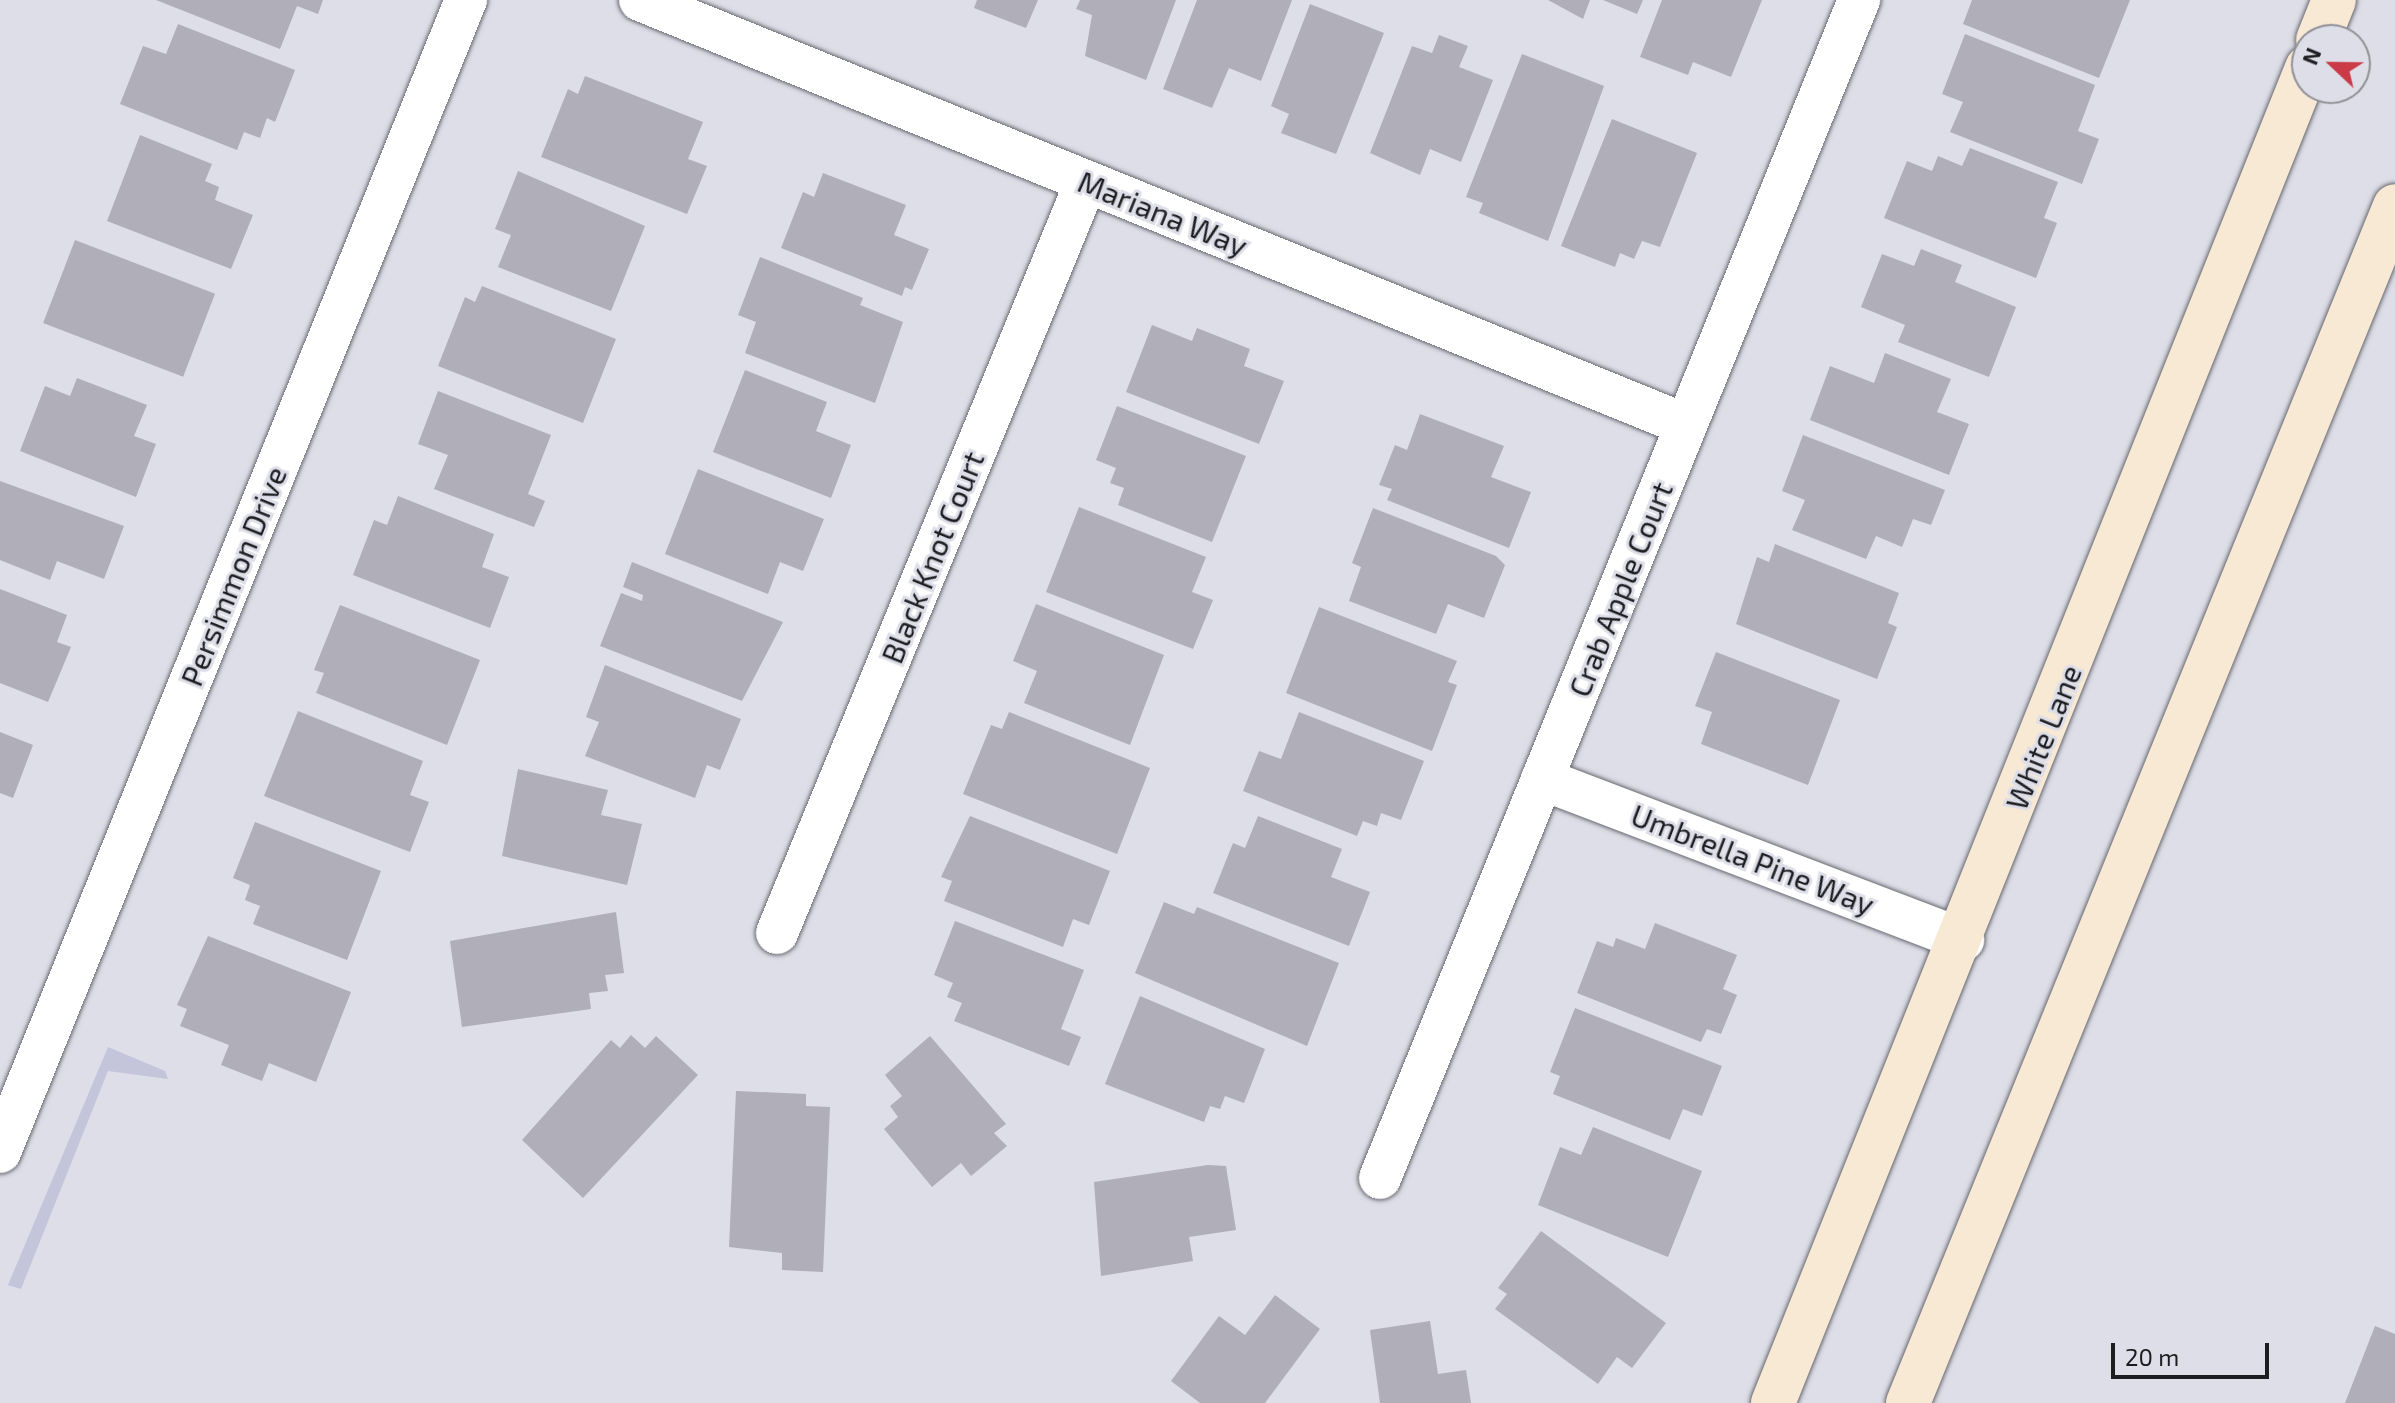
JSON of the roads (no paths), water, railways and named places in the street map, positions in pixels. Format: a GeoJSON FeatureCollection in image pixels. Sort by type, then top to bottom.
{"type":"FeatureCollection","features":[{"type":"Feature","properties":{"kind":"main road"},"geometry":{"type":"LineString","coordinates":[[2324,24],[2334,0]]}},
{"type":"Feature","properties":{"kind":"main road","name":"White Lane"},"geometry":{"type":"LineString","coordinates":[[1773,1403],[1963,940],[2293,104]]}},
{"type":"Feature","properties":{"kind":"main road"},"geometry":{"type":"LineString","coordinates":[[1908,1403],[2395,206]]}},
{"type":"Feature","properties":{"kind":"street","name":"Persimmon Drive"},"geometry":{"type":"LineString","coordinates":[[0,1152],[466,0]]}},
{"type":"Feature","properties":{"kind":"street","name":"Mariana Way"},"geometry":{"type":"LineString","coordinates":[[640,0],[1686,425]]}},
{"type":"Feature","properties":{"kind":"street","name":"Crab Apple Court"},"geometry":{"type":"LineString","coordinates":[[1380,1178],[1859,0]]}},
{"type":"Feature","properties":{"kind":"street","name":"Black Knot Court"},"geometry":{"type":"LineString","coordinates":[[777,933],[1086,182]]}},
{"type":"Feature","properties":{"kind":"street","name":"Umbrella Pine Way"},"geometry":{"type":"LineString","coordinates":[[1542,779],[1963,940]]}}]}
